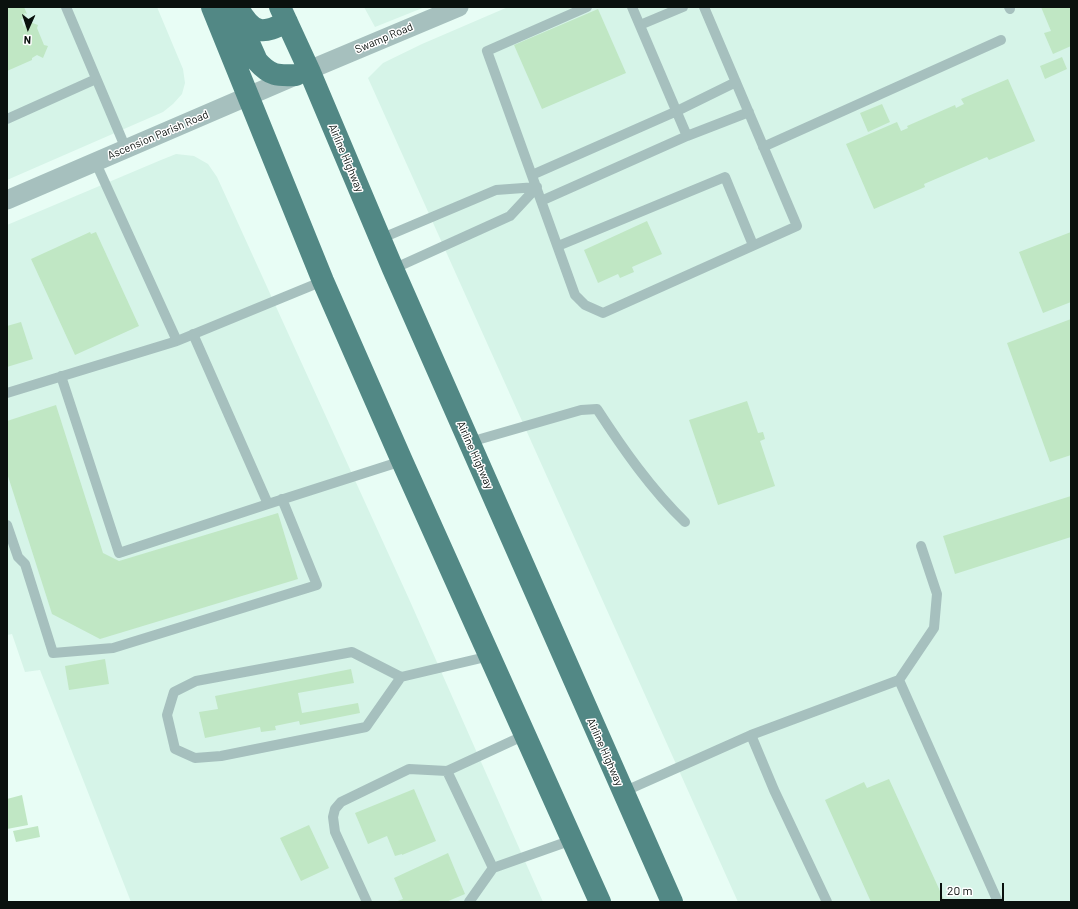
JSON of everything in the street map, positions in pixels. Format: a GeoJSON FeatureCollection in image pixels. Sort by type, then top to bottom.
{"type":"FeatureCollection","features":[{"type":"Feature","properties":{"kind":"highway"},"geometry":{"type":"LineString","coordinates":[[212,7],[323,281],[600,902]]}},
{"type":"Feature","properties":{"kind":"highway"},"geometry":{"type":"LineString","coordinates":[[233,7],[258,61],[264,69],[272,74],[283,76],[303,72]]}},
{"type":"Feature","properties":{"kind":"highway"},"geometry":{"type":"LineString","coordinates":[[238,7],[247,22],[258,30],[271,30],[284,14]]}},
{"type":"Feature","properties":{"kind":"highway","name":"Airline Highway"},"geometry":{"type":"LineString","coordinates":[[284,14],[303,72],[380,239],[672,902]]}},
{"type":"Feature","properties":{"kind":"street","name":"Swamp Road"},"geometry":{"type":"LineString","coordinates":[[303,72],[459,7]]}},
{"type":"Feature","properties":{"kind":"street","name":"Ascension Parish Road"},"geometry":{"type":"LineString","coordinates":[[7,200],[303,72]]}},
{"type":"Feature","properties":{"kind":"lane"},"geometry":{"type":"LineString","coordinates":[[66,7],[126,149]]}},
{"type":"Feature","properties":{"kind":"lane"},"geometry":{"type":"LineString","coordinates":[[587,7],[487,51],[575,295],[585,305],[603,313],[797,226],[704,7]]}},
{"type":"Feature","properties":{"kind":"lane"},"geometry":{"type":"LineString","coordinates":[[632,7],[687,136]]}},
{"type":"Feature","properties":{"kind":"lane"},"geometry":{"type":"LineString","coordinates":[[640,25],[683,7]]}},
{"type":"Feature","properties":{"kind":"lane"},"geometry":{"type":"LineString","coordinates":[[763,146],[1001,40]]}},
{"type":"Feature","properties":{"kind":"lane"},"geometry":{"type":"LineString","coordinates":[[7,119],[96,79]]}},
{"type":"Feature","properties":{"kind":"lane"},"geometry":{"type":"LineString","coordinates":[[532,175],[677,111],[736,82]]}},
{"type":"Feature","properties":{"kind":"lane"},"geometry":{"type":"LineString","coordinates":[[541,201],[687,136],[749,112]]}},
{"type":"Feature","properties":{"kind":"lane"},"geometry":{"type":"LineString","coordinates":[[95,161],[177,341]]}},
{"type":"Feature","properties":{"kind":"lane"},"geometry":{"type":"LineString","coordinates":[[558,246],[725,177],[753,245]]}},
{"type":"Feature","properties":{"kind":"lane"},"geometry":{"type":"LineString","coordinates":[[380,239],[496,190],[536,187]]}},
{"type":"Feature","properties":{"kind":"lane"},"geometry":{"type":"LineString","coordinates":[[393,269],[510,216],[536,187]]}},
{"type":"Feature","properties":{"kind":"lane"},"geometry":{"type":"LineString","coordinates":[[7,393],[177,341],[323,281]]}},
{"type":"Feature","properties":{"kind":"lane"},"geometry":{"type":"LineString","coordinates":[[192,334],[268,504]]}},
{"type":"Feature","properties":{"kind":"lane"},"geometry":{"type":"LineString","coordinates":[[60,376],[119,553],[402,461]]}},
{"type":"Feature","properties":{"kind":"lane"},"geometry":{"type":"LineString","coordinates":[[470,442],[581,410],[597,409],[629,457],[666,503],[685,522]]}},
{"type":"Feature","properties":{"kind":"lane"},"geometry":{"type":"LineString","coordinates":[[7,525],[18,557],[25,564],[52,653],[113,648],[317,585],[282,499]]}},
{"type":"Feature","properties":{"kind":"lane"},"geometry":{"type":"LineString","coordinates":[[623,792],[751,735],[899,680],[934,628],[937,594],[922,546]]}},
{"type":"Feature","properties":{"kind":"lane"},"geometry":{"type":"LineString","coordinates":[[401,677],[366,728],[221,756],[195,758],[174,749],[167,715],[174,692],[196,681],[352,652],[401,677],[490,656]]}},
{"type":"Feature","properties":{"kind":"lane"},"geometry":{"type":"LineString","coordinates":[[899,680],[998,902]]}},
{"type":"Feature","properties":{"kind":"lane"},"geometry":{"type":"LineString","coordinates":[[367,902],[335,832],[333,817],[335,809],[341,802],[409,769],[447,771],[525,735]]}},
{"type":"Feature","properties":{"kind":"lane"},"geometry":{"type":"LineString","coordinates":[[751,735],[774,790],[827,902]]}},
{"type":"Feature","properties":{"kind":"lane"},"geometry":{"type":"LineString","coordinates":[[447,771],[493,868]]}},
{"type":"Feature","properties":{"kind":"lane"},"geometry":{"type":"LineString","coordinates":[[470,902],[493,868],[572,840]]}},
{"type":"Feature","properties":{"kind":"shaded area"},"geometry":{"type":"Polygon","coordinates":[[[7,7],[157,7],[183,69],[185,83],[182,94],[163,112],[7,180],[7,7]]]}},
{"type":"Feature","properties":{"kind":"shaded area"},"geometry":{"type":"Polygon","coordinates":[[[364,7],[425,7],[375,27],[364,7]]]}},
{"type":"Feature","properties":{"kind":"shaded area"},"geometry":{"type":"Polygon","coordinates":[[[508,7],[1071,7],[1071,902],[738,902],[368,78],[383,63],[422,44],[508,7]]]}},
{"type":"Feature","properties":{"kind":"shaded area"},"geometry":{"type":"Polygon","coordinates":[[[176,154],[194,156],[208,164],[217,177],[409,599],[543,902],[131,902],[40,670],[25,672],[12,634],[7,635],[7,225],[176,154]]]}},
{"type":"Feature","properties":{"kind":"building"},"geometry":{"type":"Polygon","coordinates":[[[7,7],[24,7],[27,14],[24,13],[26,18],[21,19],[24,27],[27,21],[38,25],[37,28],[44,45],[48,46],[43,58],[37,55],[32,58],[32,60],[7,71],[7,7]]]}},
{"type":"Feature","properties":{"kind":"building"},"geometry":{"type":"Polygon","coordinates":[[[1041,7],[1071,7],[1071,46],[1053,54],[1044,33],[1051,31],[1041,7]]]}},
{"type":"Feature","properties":{"kind":"building"},"geometry":{"type":"Polygon","coordinates":[[[598,9],[626,73],[542,109],[514,45],[598,9]]]}},
{"type":"Feature","properties":{"kind":"building"},"geometry":{"type":"Polygon","coordinates":[[[1062,57],[1067,69],[1045,79],[1040,66],[1062,57]]]}},
{"type":"Feature","properties":{"kind":"building"},"geometry":{"type":"Polygon","coordinates":[[[1008,79],[1035,141],[989,160],[987,157],[924,184],[925,187],[874,209],[846,144],[897,122],[901,131],[908,128],[907,126],[955,105],[956,108],[964,104],[961,99],[1008,79]]]}},
{"type":"Feature","properties":{"kind":"building"},"geometry":{"type":"Polygon","coordinates":[[[882,104],[890,122],[868,132],[860,113],[882,104]]]}},
{"type":"Feature","properties":{"kind":"building"},"geometry":{"type":"Polygon","coordinates":[[[647,221],[662,254],[632,267],[634,272],[620,278],[618,274],[598,283],[584,250],[647,221]]]}},
{"type":"Feature","properties":{"kind":"building"},"geometry":{"type":"Polygon","coordinates":[[[90,232],[91,234],[96,232],[139,326],[75,355],[31,259],[90,232]]]}},
{"type":"Feature","properties":{"kind":"building"},"geometry":{"type":"Polygon","coordinates":[[[1071,232],[1071,302],[1043,313],[1019,252],[1071,232]]]}},
{"type":"Feature","properties":{"kind":"building"},"geometry":{"type":"Polygon","coordinates":[[[1071,319],[1071,455],[1050,462],[1007,343],[1071,319]]]}},
{"type":"Feature","properties":{"kind":"building"},"geometry":{"type":"Polygon","coordinates":[[[21,322],[33,359],[7,367],[7,326],[21,322]]]}},
{"type":"Feature","properties":{"kind":"building"},"geometry":{"type":"Polygon","coordinates":[[[747,401],[758,433],[763,432],[765,439],[760,441],[775,486],[718,505],[689,420],[747,401]]]}},
{"type":"Feature","properties":{"kind":"building"},"geometry":{"type":"Polygon","coordinates":[[[56,405],[103,553],[119,561],[278,513],[298,579],[100,639],[52,614],[7,473],[7,421],[56,405]]]}},
{"type":"Feature","properties":{"kind":"building"},"geometry":{"type":"Polygon","coordinates":[[[1071,496],[1071,537],[955,574],[943,536],[1071,496]]]}},
{"type":"Feature","properties":{"kind":"building"},"geometry":{"type":"Polygon","coordinates":[[[105,659],[109,684],[69,690],[65,666],[105,659]]]}},
{"type":"Feature","properties":{"kind":"building"},"geometry":{"type":"Polygon","coordinates":[[[351,669],[354,683],[298,693],[302,713],[358,703],[360,713],[300,725],[299,721],[275,726],[276,730],[261,732],[260,727],[205,738],[199,712],[218,709],[215,696],[351,669]]]}},
{"type":"Feature","properties":{"kind":"building"},"geometry":{"type":"Polygon","coordinates":[[[889,779],[945,902],[871,902],[825,800],[864,782],[867,788],[889,779]]]}},
{"type":"Feature","properties":{"kind":"building"},"geometry":{"type":"Polygon","coordinates":[[[414,789],[436,841],[402,855],[395,856],[387,836],[368,844],[355,813],[414,789]]]}},
{"type":"Feature","properties":{"kind":"building"},"geometry":{"type":"Polygon","coordinates":[[[22,795],[28,825],[7,829],[7,799],[22,795]]]}},
{"type":"Feature","properties":{"kind":"building"},"geometry":{"type":"Polygon","coordinates":[[[309,825],[329,868],[301,881],[280,838],[309,825]]]}},
{"type":"Feature","properties":{"kind":"building"},"geometry":{"type":"Polygon","coordinates":[[[38,826],[40,837],[16,842],[13,831],[38,826]]]}},
{"type":"Feature","properties":{"kind":"building"},"geometry":{"type":"Polygon","coordinates":[[[448,853],[465,894],[446,902],[395,902],[403,899],[394,878],[448,853]]]}}]}
